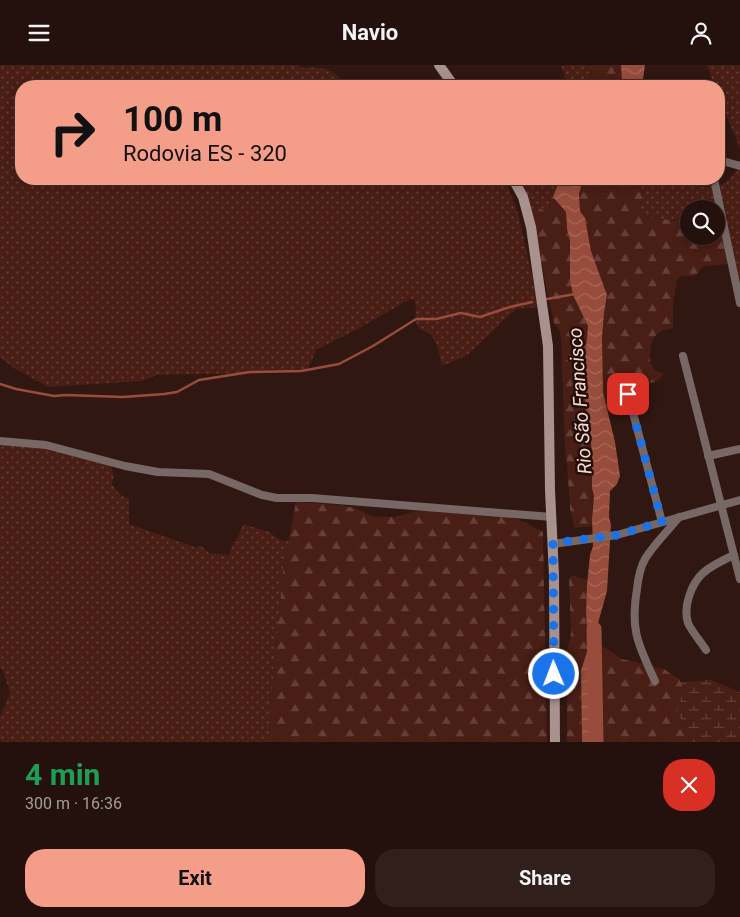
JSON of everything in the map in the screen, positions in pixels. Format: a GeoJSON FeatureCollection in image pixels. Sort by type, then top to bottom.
{"type":"FeatureCollection","features":[{"type":"Feature","properties":{"kind":"main road"},"geometry":{"type":"LineString","coordinates":[[439,65],[450,80]]}},
{"type":"Feature","properties":{"kind":"main road"},"geometry":{"type":"LineString","coordinates":[[517,185],[523,197],[531,227],[548,346],[553,543],[555,742]]}},
{"type":"Feature","properties":{"kind":"street"},"geometry":{"type":"LineString","coordinates":[[725,162],[740,166]]}},
{"type":"Feature","properties":{"kind":"street"},"geometry":{"type":"LineString","coordinates":[[715,185],[740,303]]}},
{"type":"Feature","properties":{"kind":"street"},"geometry":{"type":"LineString","coordinates":[[683,355],[740,579]]}},
{"type":"Feature","properties":{"kind":"street"},"geometry":{"type":"LineString","coordinates":[[628,394],[662,522]]}},
{"type":"Feature","properties":{"kind":"street"},"geometry":{"type":"LineString","coordinates":[[0,441],[46,445],[125,466],[158,472],[209,473],[262,495],[277,498],[312,498],[552,517]]}},
{"type":"Feature","properties":{"kind":"street"},"geometry":{"type":"LineString","coordinates":[[708,456],[740,449]]}},
{"type":"Feature","properties":{"kind":"street"},"geometry":{"type":"LineString","coordinates":[[553,543],[617,535],[740,500]]}},
{"type":"Feature","properties":{"kind":"street"},"geometry":{"type":"LineString","coordinates":[[655,681],[639,646],[634,629],[634,603],[638,576],[644,560],[679,517]]}},
{"type":"Feature","properties":{"kind":"street"},"geometry":{"type":"LineString","coordinates":[[706,650],[688,623],[687,607],[689,595],[702,574],[714,565],[734,555]]}},
{"type":"Feature","properties":{"kind":"green space"},"geometry":{"type":"Polygon","coordinates":[[[0,65],[298,65],[300,68],[315,67],[327,69],[343,80],[15,80],[15,185],[507,185],[518,213],[539,307],[517,309],[468,355],[442,366],[438,348],[432,336],[418,327],[415,303],[414,300],[410,299],[358,329],[316,350],[309,367],[303,372],[157,375],[142,381],[48,387],[14,368],[0,357],[0,65]]]}},
{"type":"Feature","properties":{"kind":"green space"},"geometry":{"type":"Polygon","coordinates":[[[561,65],[589,65],[592,67],[591,78],[586,80],[564,80],[564,73],[561,65]]]}},
{"type":"Feature","properties":{"kind":"green space"},"geometry":{"type":"Polygon","coordinates":[[[589,65],[621,65],[622,80],[586,80],[591,78],[592,67],[589,65]]]}},
{"type":"Feature","properties":{"kind":"green space"},"geometry":{"type":"Polygon","coordinates":[[[707,65],[740,65],[740,148],[725,112],[725,80],[712,80],[707,65]]]}},
{"type":"Feature","properties":{"kind":"green space"},"geometry":{"type":"Polygon","coordinates":[[[740,166],[740,310],[733,269],[725,242],[725,200],[680,200],[680,223],[644,216],[638,203],[643,200],[642,185],[697,185],[701,187],[725,185],[740,166]]]}},
{"type":"Feature","properties":{"kind":"green space"},"geometry":{"type":"Polygon","coordinates":[[[520,185],[557,185],[552,200],[545,212],[542,209],[531,214],[520,185]]]}},
{"type":"Feature","properties":{"kind":"green space"},"geometry":{"type":"Polygon","coordinates":[[[581,185],[642,185],[643,200],[638,203],[644,216],[680,223],[680,245],[725,245],[725,241],[731,264],[704,266],[695,276],[682,276],[677,279],[673,304],[673,329],[667,329],[658,333],[653,340],[650,350],[652,367],[663,374],[659,380],[651,383],[623,381],[615,402],[610,403],[607,408],[603,392],[602,338],[607,295],[591,251],[585,218],[580,211],[579,194],[581,185]]]}},
{"type":"Feature","properties":{"kind":"green space"},"geometry":{"type":"Polygon","coordinates":[[[553,197],[566,212],[570,241],[570,280],[573,295],[588,326],[582,395],[585,401],[593,460],[592,488],[594,496],[592,526],[575,528],[570,509],[565,448],[561,339],[560,332],[554,323],[531,214],[536,208],[546,212],[553,197]]]}},
{"type":"Feature","properties":{"kind":"green space"},"geometry":{"type":"Polygon","coordinates":[[[0,445],[36,446],[110,463],[114,475],[112,484],[119,494],[129,498],[129,524],[195,547],[201,546],[209,553],[229,555],[243,524],[269,532],[280,540],[289,541],[283,570],[271,705],[271,742],[0,742],[0,717],[10,693],[3,670],[0,667],[0,445]]]}},
{"type":"Feature","properties":{"kind":"green space"},"geometry":{"type":"Polygon","coordinates":[[[296,502],[342,505],[357,509],[371,516],[394,517],[416,511],[433,511],[512,516],[543,532],[547,742],[271,742],[271,705],[283,570],[296,502]]]}},
{"type":"Feature","properties":{"kind":"green space"},"geometry":{"type":"Polygon","coordinates":[[[572,575],[588,580],[586,614],[587,652],[581,670],[582,742],[567,742],[567,650],[571,634],[569,579],[572,575]]]}},
{"type":"Feature","properties":{"kind":"green space"},"geometry":{"type":"Polygon","coordinates":[[[602,646],[622,659],[664,669],[679,679],[684,689],[680,719],[689,730],[688,742],[599,742],[592,683],[594,667],[593,650],[602,646]]]}},
{"type":"Feature","properties":{"kind":"green space"},"geometry":{"type":"Polygon","coordinates":[[[711,680],[740,692],[740,742],[688,742],[689,730],[676,713],[684,689],[681,682],[711,680]]]}},
{"type":"Feature","properties":{"kind":"water"},"geometry":{"type":"Polygon","coordinates":[[[621,65],[645,65],[643,80],[622,80],[621,65]]]}},
{"type":"Feature","properties":{"kind":"water"},"geometry":{"type":"Polygon","coordinates":[[[558,185],[581,185],[579,194],[580,211],[585,218],[591,251],[607,295],[602,338],[603,392],[615,442],[620,476],[617,484],[610,491],[609,517],[611,525],[607,591],[595,634],[593,650],[594,667],[592,683],[599,742],[582,742],[581,670],[587,652],[587,585],[590,555],[593,546],[592,519],[594,496],[592,488],[592,451],[582,391],[588,326],[573,295],[570,280],[570,241],[566,212],[553,197],[558,185]]]}},
{"type":"Feature","properties":{"kind":"waterway"},"geometry":{"type":"LineString","coordinates":[[547,299],[575,294]]}},
{"type":"Feature","properties":{"kind":"waterway"},"geometry":{"type":"LineString","coordinates":[[0,384],[54,396],[123,397],[177,392],[199,380],[250,372],[301,371],[339,364],[373,346],[416,319],[436,319],[461,313],[480,317],[532,302]]}},
{"type":"Feature","properties":{"kind":"waterway","name":"Rio São Francisco"},"geometry":{"type":"LineString","coordinates":[[594,629],[596,742]]}},
{"type":"Feature","properties":{"kind":"route"},"geometry":{"type":"LineString","coordinates":[[554,674],[553,543],[617,535],[662,522],[628,394]]}}]}
